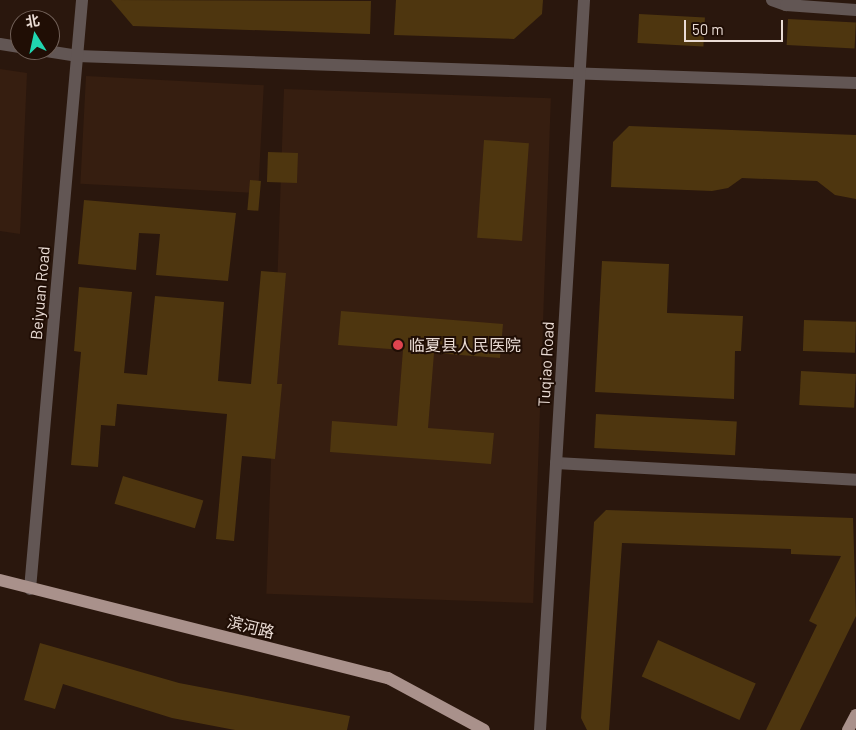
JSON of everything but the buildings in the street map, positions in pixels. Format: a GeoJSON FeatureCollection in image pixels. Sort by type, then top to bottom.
{"type":"FeatureCollection","features":[{"type":"Feature","properties":{"kind":"main road","name":"滨河路"},"geometry":{"type":"LineString","coordinates":[[0,580],[388,678],[484,730]]}},
{"type":"Feature","properties":{"kind":"main road"},"geometry":{"type":"LineString","coordinates":[[848,730],[856,715]]}},
{"type":"Feature","properties":{"kind":"street","name":"Beiyuan Road"},"geometry":{"type":"LineString","coordinates":[[30,588],[82,0]]}},
{"type":"Feature","properties":{"kind":"street","name":"Tuqiao Road"},"geometry":{"type":"LineString","coordinates":[[540,730],[584,0]]}},
{"type":"Feature","properties":{"kind":"street"},"geometry":{"type":"LineString","coordinates":[[772,0],[786,5],[856,10]]}},
{"type":"Feature","properties":{"kind":"street"},"geometry":{"type":"LineString","coordinates":[[60,53],[78,56],[856,83]]}},
{"type":"Feature","properties":{"kind":"street"},"geometry":{"type":"LineString","coordinates":[[556,462],[856,480]]}},
{"type":"Feature","properties":{"kind":"shaded area"},"geometry":{"type":"Polygon","coordinates":[[[0,69],[27,73],[20,234],[0,231],[0,69]]]}},
{"type":"Feature","properties":{"kind":"shaded area"},"geometry":{"type":"Polygon","coordinates":[[[86,76],[264,85],[258,193],[80,184],[86,76]]]}},
{"type":"Feature","properties":{"kind":"shaded area","name":"临夏县人民医院"},"geometry":{"type":"Polygon","coordinates":[[[284,89],[551,98],[533,603],[266,594],[284,89]]]}},
{"type":"Feature","properties":{"kind":"place","name":"临夏县人民医院"},"geometry":{"type":"Point","coordinates":[398,345]}}]}
